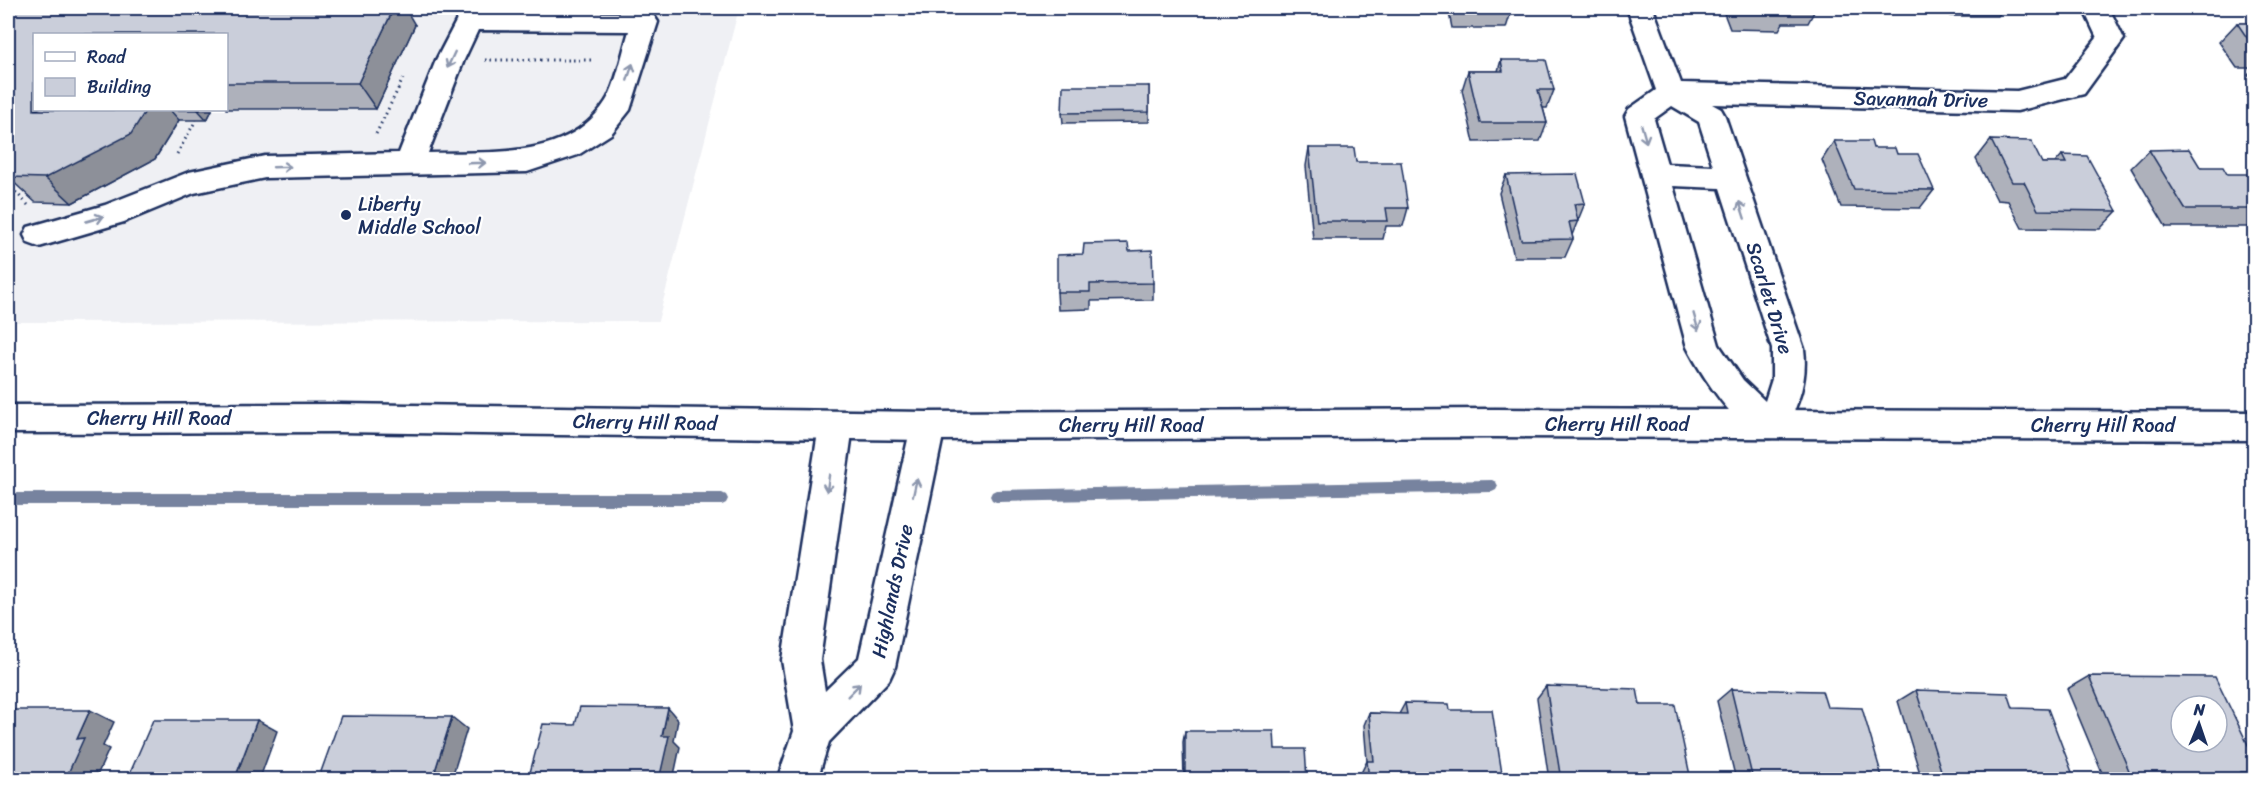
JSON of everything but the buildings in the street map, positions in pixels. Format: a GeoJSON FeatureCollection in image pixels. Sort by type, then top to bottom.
{"type":"FeatureCollection","features":[{"type":"Feature","properties":{"kind":"street"},"geometry":{"type":"LineString","coordinates":[[1640,8],[1671,93],[1639,116],[1703,347],[1716,372],[1731,391],[1770,424]]}},
{"type":"Feature","properties":{"kind":"street","name":"Savannah Drive"},"geometry":{"type":"LineString","coordinates":[[1671,93],[2017,101],[2074,87],[2111,39],[2096,8]]}},
{"type":"Feature","properties":{"kind":"street"},"geometry":{"type":"LineString","coordinates":[[39,235],[112,214],[189,183],[265,167],[409,164],[527,161],[568,148],[601,127],[620,103],[645,22],[474,14],[450,60],[409,164]]}},
{"type":"Feature","properties":{"kind":"street","name":"Scarlet Drive"},"geometry":{"type":"LineString","coordinates":[[1671,93],[1711,116],[1788,349],[1791,368],[1788,388],[1781,407],[1770,424]]}},
{"type":"Feature","properties":{"kind":"street"},"geometry":{"type":"LineString","coordinates":[[1655,176],[1731,177]]}},
{"type":"Feature","properties":{"kind":"street","name":"Cherry Hill Road"},"geometry":{"type":"LineString","coordinates":[[8,419],[339,418],[836,426],[1770,424],[2254,426]]}},
{"type":"Feature","properties":{"kind":"street","name":"Highlands Drive"},"geometry":{"type":"LineString","coordinates":[[813,731],[801,660],[836,426]]}},
{"type":"Feature","properties":{"kind":"street","name":"Highlands Drive"},"geometry":{"type":"LineString","coordinates":[[797,780],[813,731],[876,667],[928,426]]}},
{"type":"Feature","properties":{"kind":"path"},"geometry":{"type":"LineString","coordinates":[[478,60],[592,60]]}},
{"type":"Feature","properties":{"kind":"path"},"geometry":{"type":"LineString","coordinates":[[176,156],[196,120]]}},
{"type":"Feature","properties":{"kind":"path"},"geometry":{"type":"LineString","coordinates":[[8,184],[28,205],[37,206]]}},
{"type":"Feature","properties":{"kind":"shaded area","name":"Liberty Middle School"},"geometry":{"type":"Polygon","coordinates":[[[8,8],[739,8],[658,321],[8,322],[8,8]]]}},
{"type":"Feature","properties":{"kind":"waterway"},"geometry":{"type":"LineString","coordinates":[[996,496],[1492,486]]}},
{"type":"Feature","properties":{"kind":"waterway"},"geometry":{"type":"LineString","coordinates":[[8,499],[722,499]]}},
{"type":"Feature","properties":{"kind":"place","name":"Liberty Middle School"},"geometry":{"type":"Point","coordinates":[346,215]}}]}
